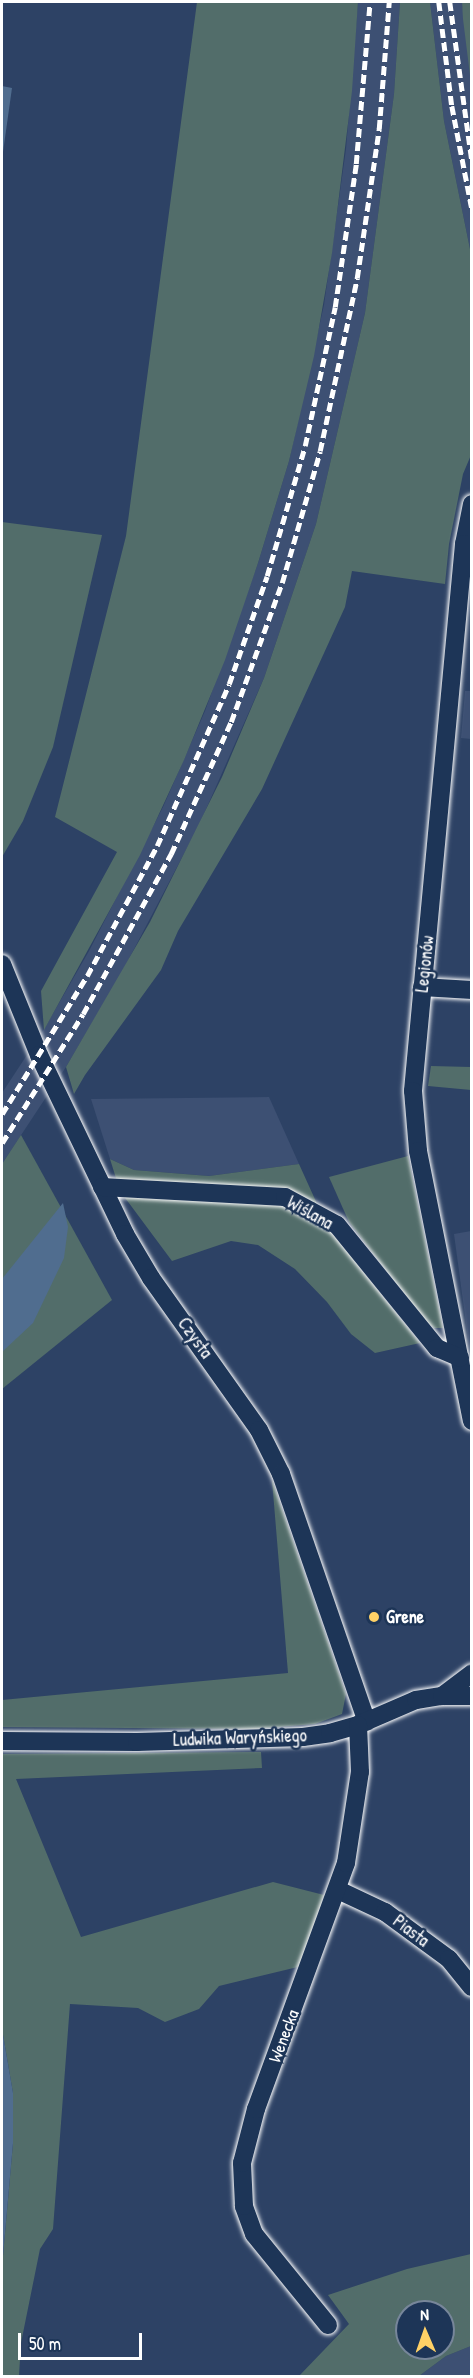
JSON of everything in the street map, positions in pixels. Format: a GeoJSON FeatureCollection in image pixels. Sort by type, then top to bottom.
{"type":"FeatureCollection","features":[{"type":"Feature","properties":{"kind":"street","name":"Legionów"},"geometry":{"type":"LineString","coordinates":[[471,504],[464,544],[413,1091],[418,1151],[471,1421]]}},
{"type":"Feature","properties":{"kind":"street","name":"Czysta"},"geometry":{"type":"LineString","coordinates":[[2,964],[39,1055],[125,1234],[151,1278],[201,1345],[259,1430],[268,1448],[300,1524],[362,1724]]}},
{"type":"Feature","properties":{"kind":"street"},"geometry":{"type":"LineString","coordinates":[[422,987],[471,990]]}},
{"type":"Feature","properties":{"kind":"street","name":"Wiślana"},"geometry":{"type":"LineString","coordinates":[[102,1186],[285,1197],[336,1225],[437,1348],[460,1358]]}},
{"type":"Feature","properties":{"kind":"street"},"geometry":{"type":"LineString","coordinates":[[442,1696],[471,1673]]}},
{"type":"Feature","properties":{"kind":"street","name":"Ludwika Waryńskiego"},"geometry":{"type":"LineString","coordinates":[[2,1741],[137,1742],[303,1737],[330,1733],[362,1724],[416,1700],[442,1696],[471,1696]]}},
{"type":"Feature","properties":{"kind":"street","name":"Wenecka"},"geometry":{"type":"LineString","coordinates":[[328,2325],[254,2234],[244,2206],[242,2163],[256,2109],[338,1890],[352,1837],[360,1773],[362,1724]]}},
{"type":"Feature","properties":{"kind":"street","name":"Piasta"},"geometry":{"type":"LineString","coordinates":[[338,1890],[385,1912],[448,1959],[471,1987]]}},
{"type":"Feature","properties":{"kind":"shaded area"},"geometry":{"type":"Polygon","coordinates":[[[358,2],[400,2],[394,94],[365,313],[316,524],[264,678],[199,825],[122,972],[66,1067],[2,1164],[2,1093],[44,1029],[89,951],[163,807],[205,711],[258,563],[289,461],[324,305],[346,149],[358,2]]]}},
{"type":"Feature","properties":{"kind":"shaded area"},"geometry":{"type":"Polygon","coordinates":[[[430,2],[462,2],[472,83],[471,254],[444,121],[430,2]]]}},
{"type":"Feature","properties":{"kind":"shaded area"},"geometry":{"type":"Polygon","coordinates":[[[2,86],[12,88],[2,159],[2,86]]]}},
{"type":"Feature","properties":{"kind":"shaded area"},"geometry":{"type":"Polygon","coordinates":[[[465,691],[471,691],[471,739],[461,738],[465,691]]]}},
{"type":"Feature","properties":{"kind":"shaded area"},"geometry":{"type":"Polygon","coordinates":[[[269,1097],[299,1164],[209,1176],[134,1170],[110,1159],[91,1099],[269,1097]]]}},
{"type":"Feature","properties":{"kind":"shaded area"},"geometry":{"type":"Polygon","coordinates":[[[63,1203],[68,1227],[64,1258],[33,1323],[2,1352],[2,1279],[63,1203]]]}},
{"type":"Feature","properties":{"kind":"shaded area"},"geometry":{"type":"Polygon","coordinates":[[[472,1231],[471,1360],[454,1234],[472,1231]]]}},
{"type":"Feature","properties":{"kind":"shaded area"},"geometry":{"type":"Polygon","coordinates":[[[2,2029],[13,2093],[13,2143],[2,2267],[2,2029]]]}},
{"type":"Feature","properties":{"kind":"shaded area"},"geometry":{"type":"Polygon","coordinates":[[[471,2346],[471,2376],[419,2376],[441,2360],[455,2360],[455,2352],[471,2346]]]}},
{"type":"Feature","properties":{"kind":"green space"},"geometry":{"type":"Polygon","coordinates":[[[197,2],[358,2],[352,91],[332,253],[314,356],[289,461],[225,660],[184,760],[140,855],[44,1030],[41,991],[117,852],[55,817],[126,536],[197,2]]]}},
{"type":"Feature","properties":{"kind":"green space"},"geometry":{"type":"Polygon","coordinates":[[[400,2],[430,2],[444,121],[471,254],[471,455],[463,474],[449,544],[445,584],[352,571],[345,607],[262,789],[178,931],[161,970],[85,1075],[74,1094],[66,1067],[150,922],[222,777],[264,678],[316,524],[365,313],[394,94],[400,2]]]}},
{"type":"Feature","properties":{"kind":"green space"},"geometry":{"type":"Polygon","coordinates":[[[462,2],[471,2],[471,83],[463,19],[462,2]]]}},
{"type":"Feature","properties":{"kind":"green space"},"geometry":{"type":"Polygon","coordinates":[[[2,522],[102,535],[53,747],[23,821],[2,857],[2,522]]]}},
{"type":"Feature","properties":{"kind":"green space"},"geometry":{"type":"Polygon","coordinates":[[[431,1066],[471,1067],[471,1090],[428,1086],[431,1066]]]}},
{"type":"Feature","properties":{"kind":"green space"},"geometry":{"type":"Polygon","coordinates":[[[21,1135],[112,1300],[2,1389],[2,1164],[21,1135]]]}},
{"type":"Feature","properties":{"kind":"green space"},"geometry":{"type":"Polygon","coordinates":[[[408,1156],[443,1328],[434,1328],[425,1321],[349,1222],[329,1177],[408,1156]]]}},
{"type":"Feature","properties":{"kind":"green space"},"geometry":{"type":"Polygon","coordinates":[[[110,1159],[134,1170],[209,1176],[299,1164],[328,1228],[420,1343],[375,1353],[351,1334],[327,1302],[295,1269],[258,1245],[231,1241],[172,1261],[120,1191],[110,1159]]]}},
{"type":"Feature","properties":{"kind":"green space"},"geometry":{"type":"Polygon","coordinates":[[[272,1480],[346,1694],[342,1714],[315,1724],[254,1729],[2,1727],[2,1700],[288,1673],[272,1480]]]}},
{"type":"Feature","properties":{"kind":"green space"},"geometry":{"type":"Polygon","coordinates":[[[261,1752],[262,1768],[16,1779],[81,1937],[273,1882],[324,1895],[302,1966],[219,1986],[199,2009],[165,2022],[138,2008],[70,2004],[53,2229],[40,2249],[21,2343],[19,2376],[2,2376],[2,2267],[13,2143],[13,2093],[2,2029],[2,1754],[261,1752]]]}},
{"type":"Feature","properties":{"kind":"green space"},"geometry":{"type":"Polygon","coordinates":[[[471,2254],[471,2346],[455,2352],[455,2300],[395,2300],[395,2360],[441,2360],[419,2376],[299,2376],[349,2324],[328,2295],[407,2269],[471,2254]]]}},
{"type":"Feature","properties":{"kind":"railway"},"geometry":{"type":"LineString","coordinates":[[2,1114],[87,976],[157,846],[229,684],[267,576],[305,446],[335,307],[356,164],[370,2]]}},
{"type":"Feature","properties":{"kind":"railway"},"geometry":{"type":"LineString","coordinates":[[2,1143],[83,1014],[171,854],[231,722],[282,583],[320,451],[357,278],[379,129],[389,2]]}},
{"type":"Feature","properties":{"kind":"railway"},"geometry":{"type":"LineString","coordinates":[[439,2],[452,106],[472,209]]}},
{"type":"Feature","properties":{"kind":"railway"},"geometry":{"type":"LineString","coordinates":[[450,2],[472,160]]}},
{"type":"Feature","properties":{"kind":"place","name":"Grene"},"geometry":{"type":"Point","coordinates":[374,1617]}}]}
